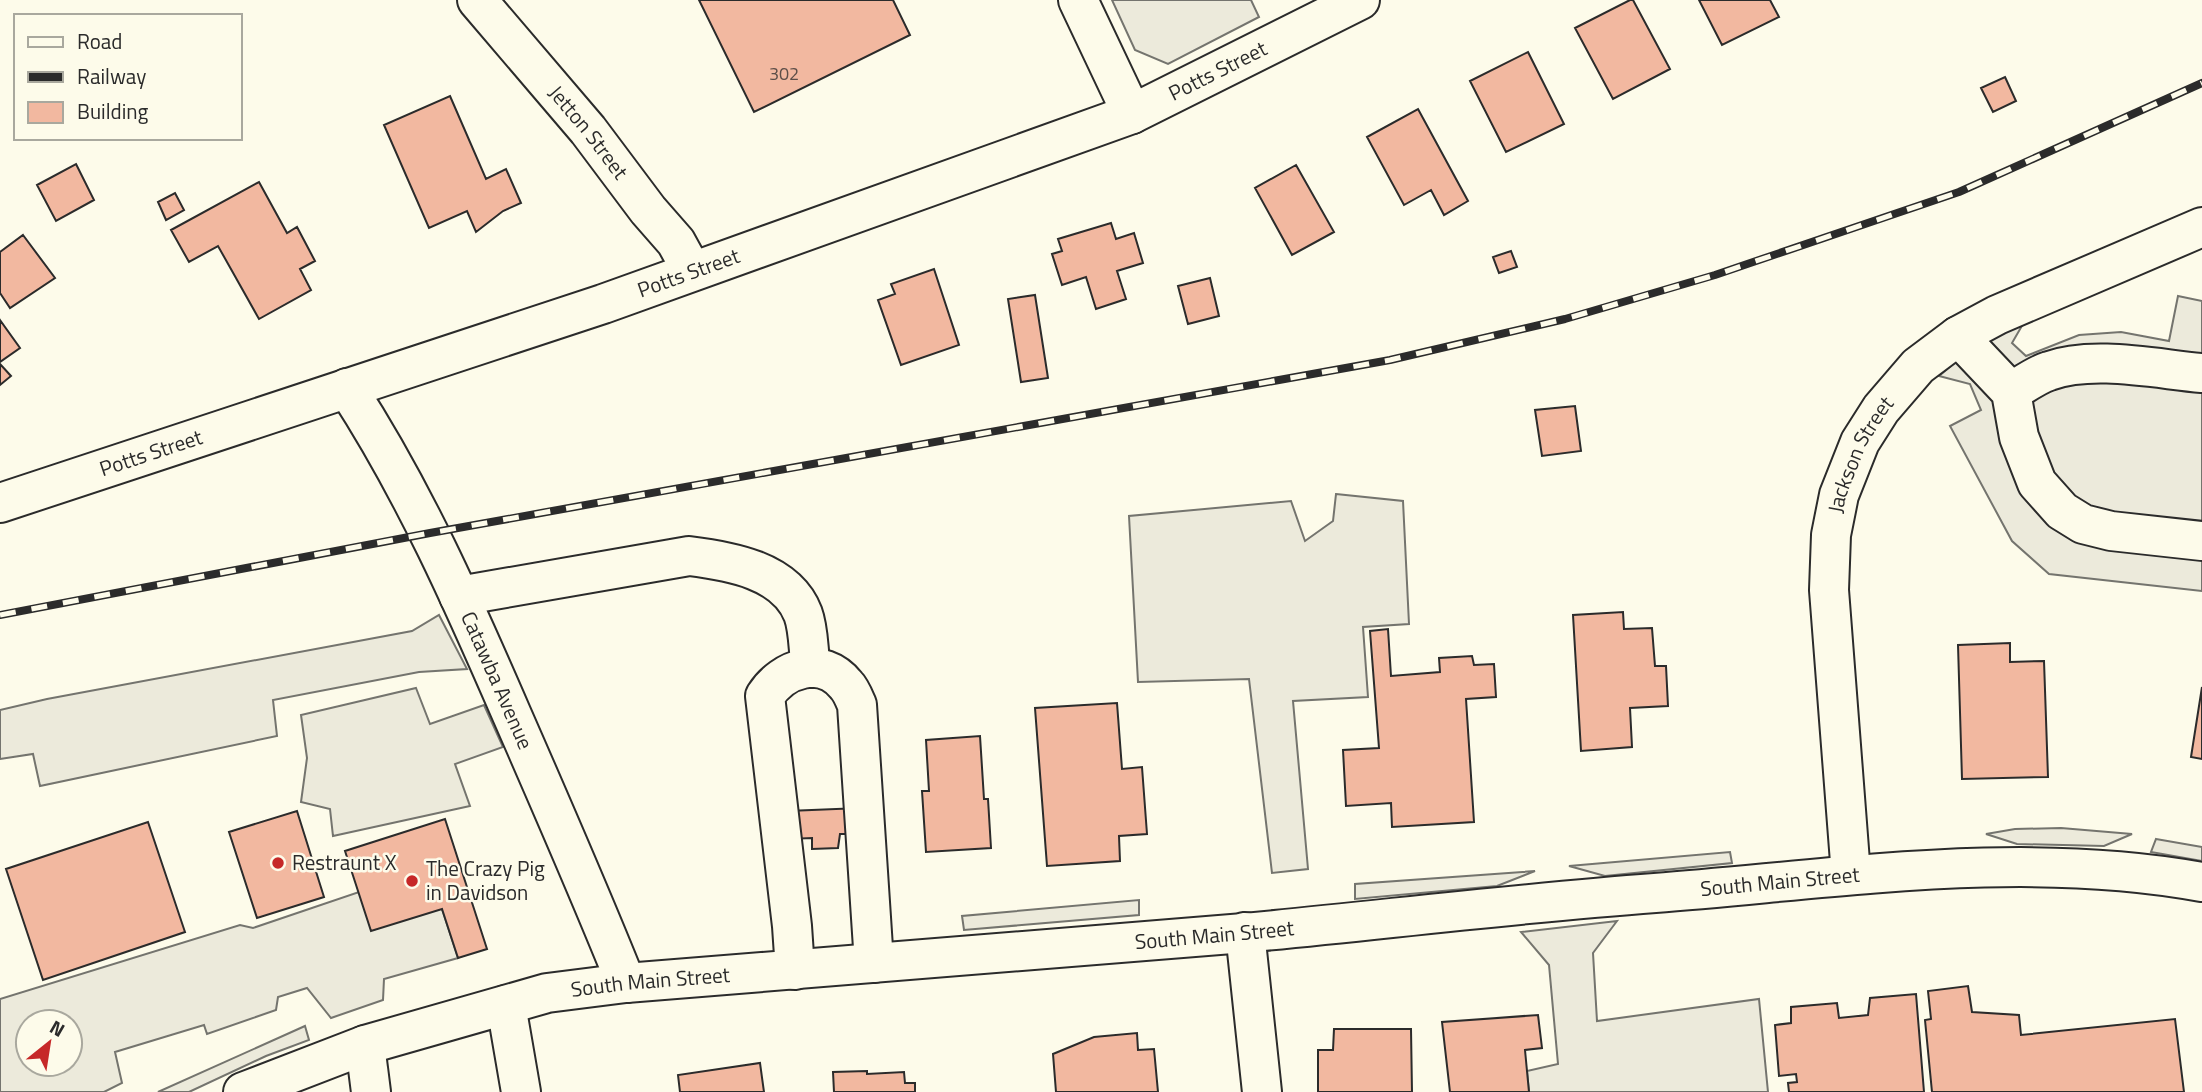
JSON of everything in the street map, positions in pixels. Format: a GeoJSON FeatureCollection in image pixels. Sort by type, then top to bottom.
{"type":"FeatureCollection","features":[{"type":"Feature","properties":{"kind":"street","name":"Jetton Street"},"geometry":{"type":"LineString","coordinates":[[477,0],[588,130],[648,210],[676,242],[692,271]]}},
{"type":"Feature","properties":{"kind":"street"},"geometry":{"type":"LineString","coordinates":[[1078,0],[1132,114]]}},
{"type":"Feature","properties":{"kind":"street","name":"Potts Street"},"geometry":{"type":"LineString","coordinates":[[0,503],[603,304],[1132,114],[1360,0]]}},
{"type":"Feature","properties":{"kind":"street","name":"Jackson Street"},"geometry":{"type":"LineString","coordinates":[[1851,875],[1829,590],[1831,535],[1839,495],[1860,442],[1881,409],[1918,366],[1958,336],[1997,316],[2202,227]]}},
{"type":"Feature","properties":{"kind":"street"},"geometry":{"type":"LineString","coordinates":[[1958,336],[2011,392],[2019,437],[2037,483],[2062,511],[2083,524],[2111,531],[2202,541]]}},
{"type":"Feature","properties":{"kind":"street"},"geometry":{"type":"LineString","coordinates":[[2011,392],[2048,371],[2072,366],[2106,364],[2202,373]]}},
{"type":"Feature","properties":{"kind":"street","name":"Catawba Avenue"},"geometry":{"type":"LineString","coordinates":[[347,388],[401,476],[459,596],[585,882],[625,984]]}},
{"type":"Feature","properties":{"kind":"street"},"geometry":{"type":"LineString","coordinates":[[459,596],[689,556],[723,560],[776,581],[794,598],[804,615],[811,668]]}},
{"type":"Feature","properties":{"kind":"street"},"geometry":{"type":"LineString","coordinates":[[795,970],[765,696],[774,683],[792,672],[811,668],[826,671],[846,684],[857,705],[874,963]]}},
{"type":"Feature","properties":{"kind":"street","name":"South Main Street"},"geometry":{"type":"LineString","coordinates":[[243,1092],[365,1045],[547,993],[625,984],[1245,932],[1570,899],[1914,870],[2057,867],[2202,882]]}},
{"type":"Feature","properties":{"kind":"street"},"geometry":{"type":"LineString","coordinates":[[1245,932],[1262,1092]]}},
{"type":"Feature","properties":{"kind":"street"},"geometry":{"type":"LineString","coordinates":[[506,1005],[521,1092]]}},
{"type":"Feature","properties":{"kind":"street"},"geometry":{"type":"LineString","coordinates":[[365,1045],[371,1092]]}},
{"type":"Feature","properties":{"kind":"shaded area"},"geometry":{"type":"Polygon","coordinates":[[[1112,0],[1251,0],[1259,17],[1168,64],[1135,50],[1112,0]]]}},
{"type":"Feature","properties":{"kind":"shaded area"},"geometry":{"type":"Polygon","coordinates":[[[2178,296],[2202,301],[2202,591],[2049,574],[2012,541],[1950,426],[1981,410],[1970,384],[1939,376],[1982,340],[2023,324],[2012,343],[2026,356],[2079,335],[2121,332],[2169,341],[2178,296]]]}},
{"type":"Feature","properties":{"kind":"shaded area"},"geometry":{"type":"Polygon","coordinates":[[[1336,494],[1403,501],[1409,624],[1363,627],[1368,697],[1293,701],[1308,869],[1272,873],[1249,679],[1138,682],[1129,516],[1291,501],[1305,541],[1333,521],[1336,494]]]}},
{"type":"Feature","properties":{"kind":"shaded area"},"geometry":{"type":"Polygon","coordinates":[[[439,615],[467,669],[419,672],[273,700],[277,736],[40,786],[33,754],[0,759],[0,710],[412,631],[439,615]]]}},
{"type":"Feature","properties":{"kind":"shaded area"},"geometry":{"type":"Polygon","coordinates":[[[416,688],[430,724],[484,705],[503,747],[455,764],[470,806],[333,836],[330,809],[301,802],[307,758],[301,715],[416,688]]]}},
{"type":"Feature","properties":{"kind":"shaded area"},"geometry":{"type":"Polygon","coordinates":[[[2061,828],[2132,834],[2104,846],[2017,844],[1986,834],[2015,829],[2061,828]]]}},
{"type":"Feature","properties":{"kind":"shaded area"},"geometry":{"type":"Polygon","coordinates":[[[2156,839],[2202,847],[2202,861],[2151,852],[2156,839]]]}},
{"type":"Feature","properties":{"kind":"shaded area"},"geometry":{"type":"Polygon","coordinates":[[[1730,852],[1732,863],[1605,876],[1569,866],[1730,852]]]}},
{"type":"Feature","properties":{"kind":"shaded area"},"geometry":{"type":"Polygon","coordinates":[[[1535,871],[1497,886],[1355,899],[1355,884],[1535,871]]]}},
{"type":"Feature","properties":{"kind":"shaded area"},"geometry":{"type":"Polygon","coordinates":[[[359,892],[442,909],[458,958],[384,979],[383,1000],[331,1018],[307,988],[278,997],[276,1010],[207,1034],[204,1025],[115,1052],[122,1083],[104,1092],[0,1092],[0,999],[240,925],[253,928],[359,892]]]}},
{"type":"Feature","properties":{"kind":"shaded area"},"geometry":{"type":"Polygon","coordinates":[[[1139,900],[1139,915],[964,930],[962,916],[1139,900]]]}},
{"type":"Feature","properties":{"kind":"shaded area"},"geometry":{"type":"Polygon","coordinates":[[[1617,921],[1593,953],[1597,1021],[1759,999],[1768,1092],[1529,1092],[1527,1071],[1558,1064],[1549,965],[1521,932],[1617,921]]]}},
{"type":"Feature","properties":{"kind":"shaded area"},"geometry":{"type":"Polygon","coordinates":[[[305,1026],[309,1040],[266,1056],[189,1092],[158,1092],[305,1026]]]}},
{"type":"Feature","properties":{"kind":"building"},"geometry":{"type":"Polygon","coordinates":[[[699,0],[893,0],[910,35],[754,112],[699,0]]]}},
{"type":"Feature","properties":{"kind":"building"},"geometry":{"type":"Polygon","coordinates":[[[1633,0],[1670,69],[1613,99],[1575,28],[1633,0]]]}},
{"type":"Feature","properties":{"kind":"building"},"geometry":{"type":"Polygon","coordinates":[[[1699,0],[1770,0],[1779,17],[1722,45],[1699,0]]]}},
{"type":"Feature","properties":{"kind":"building"},"geometry":{"type":"Polygon","coordinates":[[[1528,52],[1564,124],[1506,152],[1470,81],[1528,52]]]}},
{"type":"Feature","properties":{"kind":"building"},"geometry":{"type":"Polygon","coordinates":[[[2005,77],[2016,101],[1993,112],[1981,88],[2005,77]]]}},
{"type":"Feature","properties":{"kind":"building"},"geometry":{"type":"Polygon","coordinates":[[[450,96],[486,179],[506,169],[521,203],[503,211],[476,232],[467,211],[429,228],[384,125],[450,96]]]}},
{"type":"Feature","properties":{"kind":"building"},"geometry":{"type":"Polygon","coordinates":[[[1418,109],[1468,201],[1444,215],[1431,190],[1404,205],[1367,137],[1418,109]]]}},
{"type":"Feature","properties":{"kind":"building"},"geometry":{"type":"Polygon","coordinates":[[[76,164],[94,200],[56,221],[37,185],[76,164]]]}},
{"type":"Feature","properties":{"kind":"building"},"geometry":{"type":"Polygon","coordinates":[[[1296,165],[1334,232],[1292,255],[1255,188],[1296,165]]]}},
{"type":"Feature","properties":{"kind":"building"},"geometry":{"type":"Polygon","coordinates":[[[259,182],[287,233],[297,227],[315,261],[300,269],[311,290],[259,319],[218,246],[189,262],[171,230],[259,182]]]}},
{"type":"Feature","properties":{"kind":"building"},"geometry":{"type":"Polygon","coordinates":[[[175,193],[184,210],[166,220],[158,202],[175,193]]]}},
{"type":"Feature","properties":{"kind":"building"},"geometry":{"type":"Polygon","coordinates":[[[1111,223],[1116,239],[1134,233],[1143,263],[1117,271],[1126,299],[1096,309],[1086,277],[1062,285],[1052,254],[1062,251],[1058,239],[1111,223]]]}},
{"type":"Feature","properties":{"kind":"building"},"geometry":{"type":"Polygon","coordinates":[[[23,235],[55,278],[10,308],[0,293],[0,252],[23,235]]]}},
{"type":"Feature","properties":{"kind":"building"},"geometry":{"type":"Polygon","coordinates":[[[1511,251],[1517,267],[1499,273],[1493,257],[1511,251]]]}},
{"type":"Feature","properties":{"kind":"building"},"geometry":{"type":"Polygon","coordinates":[[[934,269],[959,345],[901,365],[878,300],[895,294],[891,284],[934,269]]]}},
{"type":"Feature","properties":{"kind":"building"},"geometry":{"type":"Polygon","coordinates":[[[1210,278],[1219,316],[1188,324],[1178,286],[1210,278]]]}},
{"type":"Feature","properties":{"kind":"building"},"geometry":{"type":"Polygon","coordinates":[[[1035,295],[1048,378],[1021,382],[1008,299],[1035,295]]]}},
{"type":"Feature","properties":{"kind":"building"},"geometry":{"type":"Polygon","coordinates":[[[0,320],[20,348],[0,362],[0,320]]]}},
{"type":"Feature","properties":{"kind":"building"},"geometry":{"type":"Polygon","coordinates":[[[0,364],[11,376],[0,385],[0,364]]]}},
{"type":"Feature","properties":{"kind":"building"},"geometry":{"type":"Polygon","coordinates":[[[1575,406],[1581,451],[1542,456],[1535,410],[1575,406]]]}},
{"type":"Feature","properties":{"kind":"building"},"geometry":{"type":"Polygon","coordinates":[[[1623,612],[1624,629],[1652,628],[1655,666],[1666,666],[1668,706],[1630,708],[1632,747],[1581,751],[1573,615],[1623,612]]]}},
{"type":"Feature","properties":{"kind":"building"},"geometry":{"type":"Polygon","coordinates":[[[1388,629],[1391,676],[1440,672],[1439,658],[1472,656],[1474,665],[1494,664],[1496,697],[1466,699],[1474,822],[1392,827],[1391,803],[1346,806],[1343,750],[1379,748],[1370,631],[1388,629]]]}},
{"type":"Feature","properties":{"kind":"building"},"geometry":{"type":"Polygon","coordinates":[[[2010,643],[2010,662],[2044,661],[2048,777],[1962,779],[1958,645],[2010,643]]]}},
{"type":"Feature","properties":{"kind":"building"},"geometry":{"type":"Polygon","coordinates":[[[2202,687],[2202,759],[2191,757],[2202,687]]]}},
{"type":"Feature","properties":{"kind":"building"},"geometry":{"type":"Polygon","coordinates":[[[1117,703],[1122,769],[1142,767],[1147,834],[1119,836],[1120,861],[1047,866],[1035,708],[1117,703]]]}},
{"type":"Feature","properties":{"kind":"building"},"geometry":{"type":"Polygon","coordinates":[[[980,736],[984,799],[988,799],[991,848],[926,852],[922,791],[929,791],[926,740],[980,736]]]}},
{"type":"Feature","properties":{"kind":"building"},"geometry":{"type":"Polygon","coordinates":[[[860,808],[861,834],[840,834],[838,848],[812,849],[812,838],[789,839],[788,811],[860,808]]]}},
{"type":"Feature","properties":{"kind":"building"},"geometry":{"type":"Polygon","coordinates":[[[297,811],[324,897],[257,918],[229,832],[297,811]]]}},
{"type":"Feature","properties":{"kind":"building"},"geometry":{"type":"Polygon","coordinates":[[[445,819],[487,949],[458,958],[442,909],[371,931],[345,851],[445,819]]]}},
{"type":"Feature","properties":{"kind":"building"},"geometry":{"type":"Polygon","coordinates":[[[148,822],[185,932],[43,980],[6,869],[148,822]]]}},
{"type":"Feature","properties":{"kind":"building"},"geometry":{"type":"Polygon","coordinates":[[[1968,986],[1972,1012],[2019,1015],[2021,1035],[2175,1019],[2184,1092],[1932,1092],[1925,1020],[1931,1019],[1928,991],[1968,986]]]}},
{"type":"Feature","properties":{"kind":"building"},"geometry":{"type":"Polygon","coordinates":[[[1916,994],[1924,1092],[1789,1092],[1788,1083],[1797,1082],[1796,1074],[1779,1076],[1775,1025],[1791,1023],[1791,1007],[1837,1003],[1839,1018],[1868,1015],[1870,998],[1916,994]]]}},
{"type":"Feature","properties":{"kind":"building"},"geometry":{"type":"Polygon","coordinates":[[[1538,1015],[1542,1048],[1525,1050],[1529,1092],[1450,1092],[1442,1022],[1538,1015]]]}},
{"type":"Feature","properties":{"kind":"building"},"geometry":{"type":"Polygon","coordinates":[[[1334,1029],[1411,1029],[1412,1092],[1318,1092],[1318,1050],[1333,1050],[1334,1029]]]}},
{"type":"Feature","properties":{"kind":"building"},"geometry":{"type":"Polygon","coordinates":[[[1137,1033],[1138,1050],[1154,1049],[1158,1092],[1056,1092],[1053,1054],[1094,1037],[1137,1033]]]}},
{"type":"Feature","properties":{"kind":"building"},"geometry":{"type":"Polygon","coordinates":[[[760,1063],[764,1092],[680,1092],[678,1075],[760,1063]]]}},
{"type":"Feature","properties":{"kind":"building"},"geometry":{"type":"Polygon","coordinates":[[[867,1071],[867,1074],[904,1072],[905,1083],[915,1083],[915,1092],[834,1092],[833,1072],[867,1071]]]}},
{"type":"Feature","properties":{"kind":"railway"},"geometry":{"type":"LineString","coordinates":[[0,615],[430,533],[1390,360],[1565,319],[1715,275],[1959,192],[2202,83]]}},
{"type":"Feature","properties":{"kind":"place","name":"Restraunt X"},"geometry":{"type":"Point","coordinates":[278,863]}},
{"type":"Feature","properties":{"kind":"place","name":"The Crazy Pig in Davidson"},"geometry":{"type":"Point","coordinates":[412,881]}}]}
